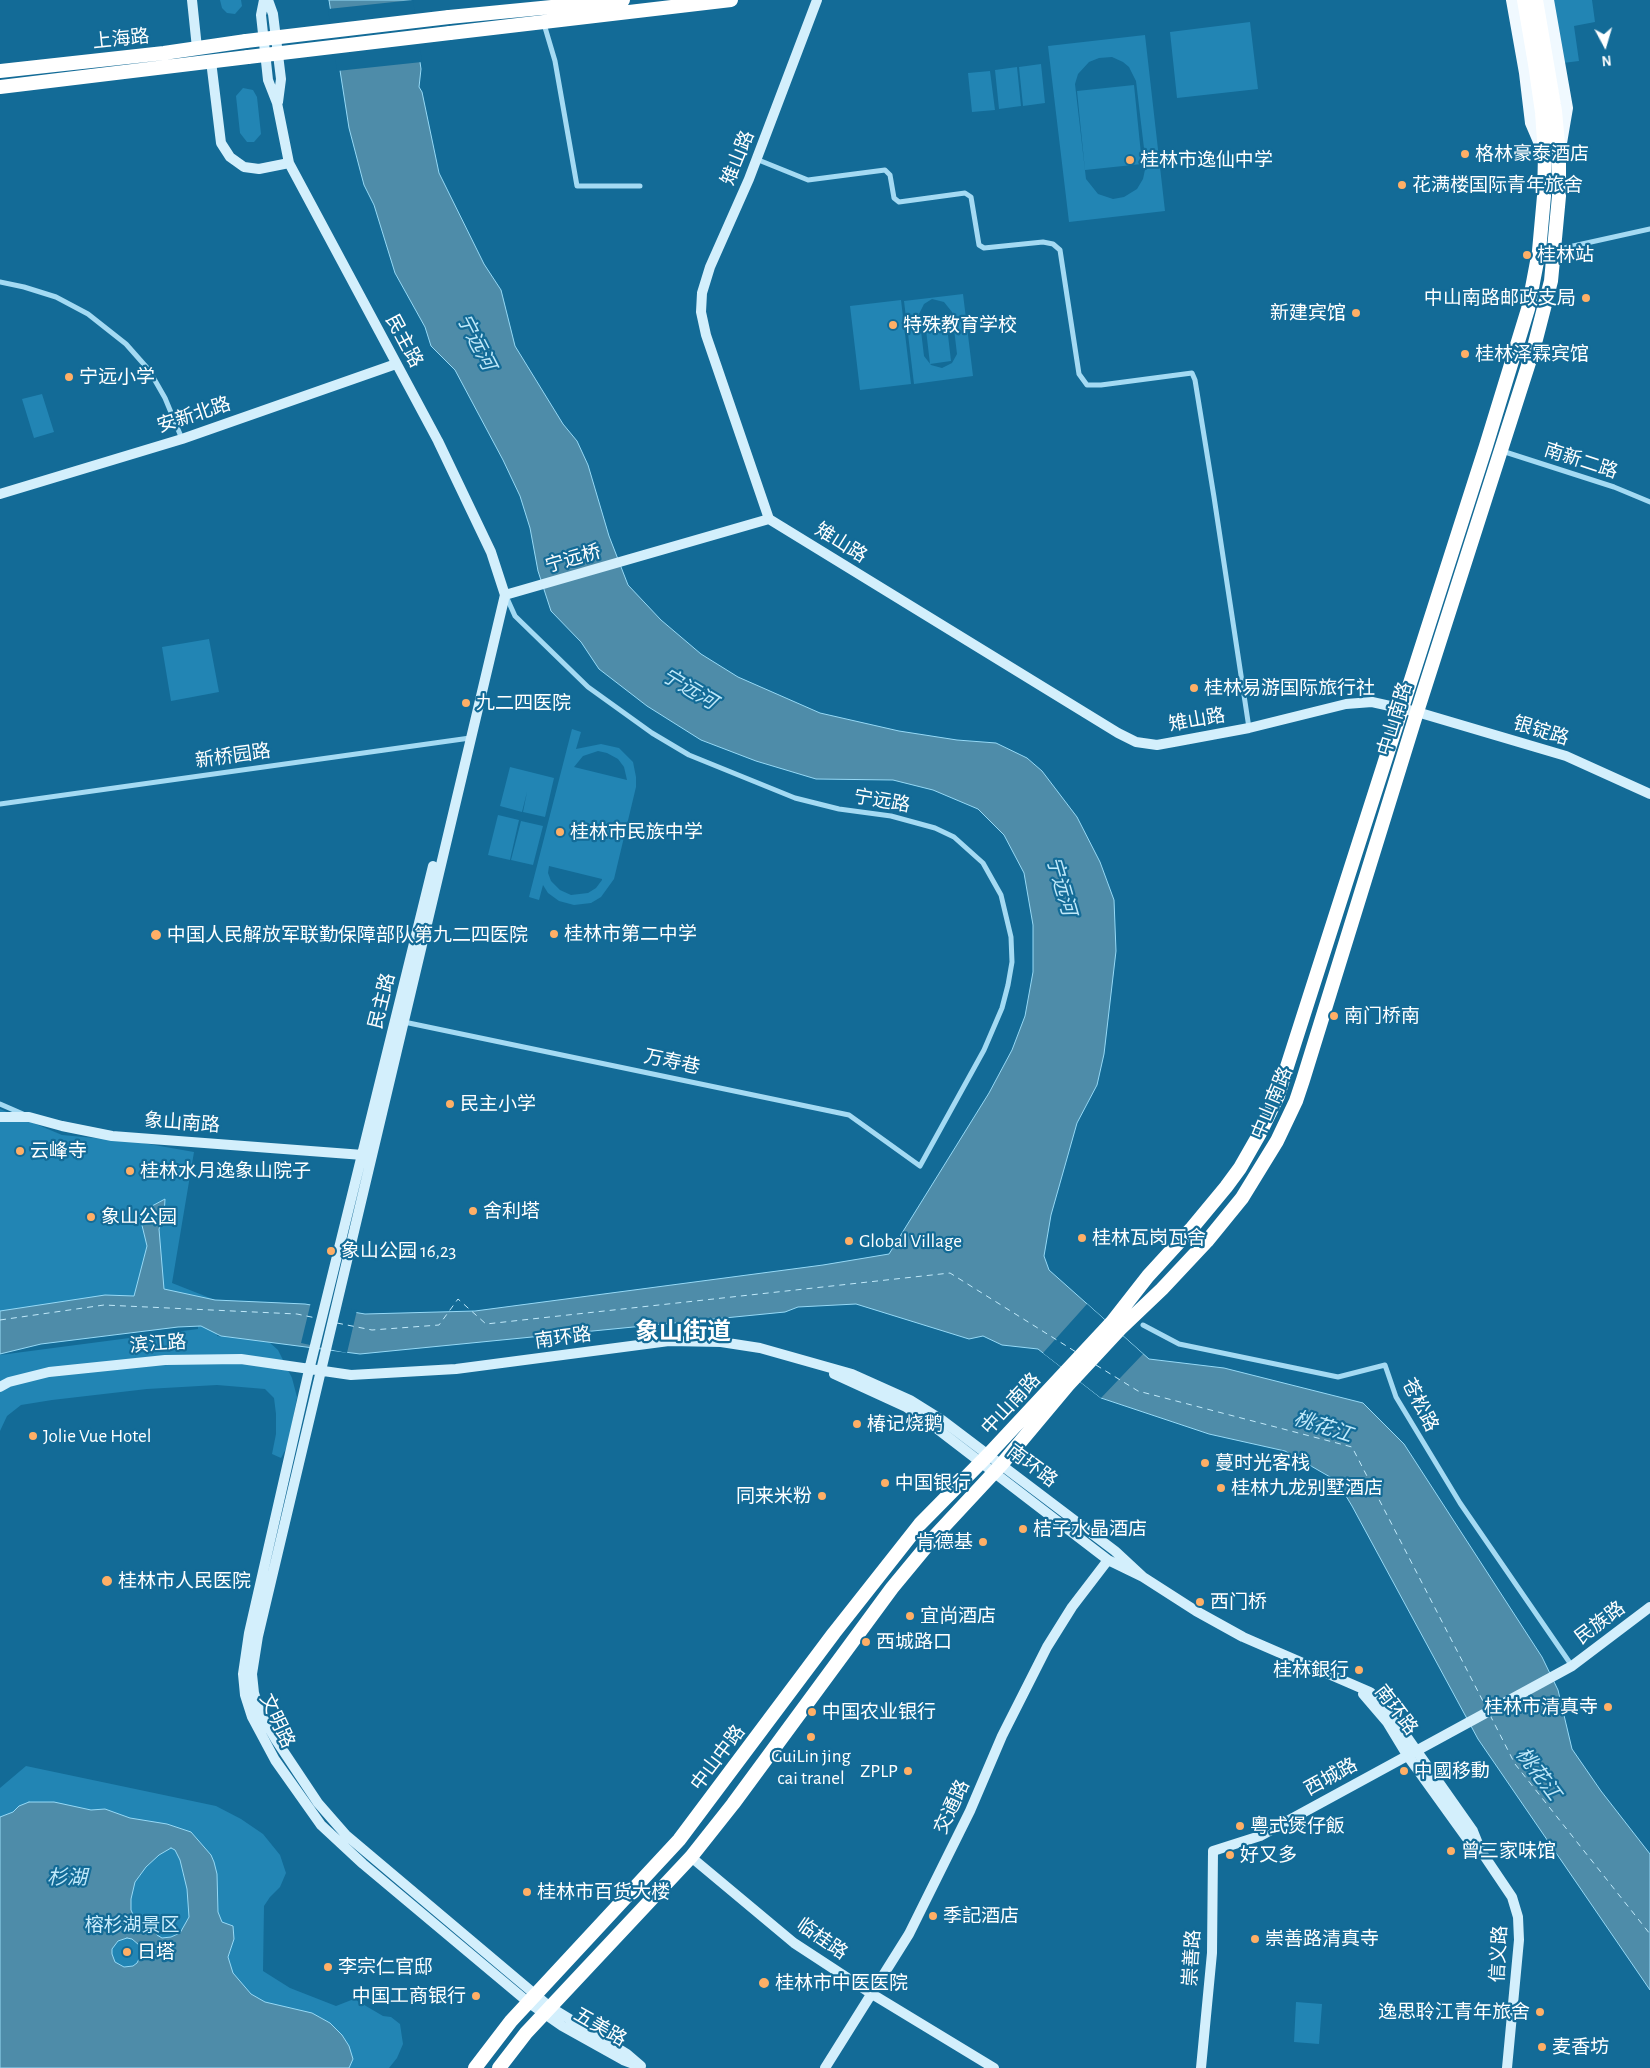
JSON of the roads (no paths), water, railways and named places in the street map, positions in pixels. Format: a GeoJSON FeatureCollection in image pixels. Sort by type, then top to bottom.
{"type":"FeatureCollection","features":[{"type":"Feature","properties":{"kind":"highway","name":"上海路"},"geometry":{"type":"LineString","coordinates":[[0,71],[246,41],[623,0]]}},
{"type":"Feature","properties":{"kind":"highway"},"geometry":{"type":"LineString","coordinates":[[211,61],[731,0]]}},
{"type":"Feature","properties":{"kind":"highway"},"geometry":{"type":"LineString","coordinates":[[1524,0],[1541,63]]}},
{"type":"Feature","properties":{"kind":"highway"},"geometry":{"type":"LineString","coordinates":[[1536,0],[1541,63]]}},
{"type":"Feature","properties":{"kind":"highway","name":"上海路"},"geometry":{"type":"LineString","coordinates":[[0,87],[211,61]]}},
{"type":"Feature","properties":{"kind":"highway","name":"中山南路"},"geometry":{"type":"LineString","coordinates":[[1116,1326],[1148,1276],[1192,1228],[1232,1179],[1251,1151],[1270,1114],[1285,1073],[1516,352],[1528,309],[1539,252],[1544,196],[1552,155],[1555,111],[1541,63]]}},
{"type":"Feature","properties":{"kind":"highway","name":"中山南路"},"geometry":{"type":"LineString","coordinates":[[1116,1326],[1162,1289],[1225,1220],[1256,1177],[1286,1122],[1303,1080],[1543,313],[1550,281],[1559,196],[1552,155]]}},
{"type":"Feature","properties":{"kind":"highway"},"geometry":{"type":"LineString","coordinates":[[1065,1381],[1116,1326]]}},
{"type":"Feature","properties":{"kind":"highway","name":"中山南路"},"geometry":{"type":"LineString","coordinates":[[984,1459],[1065,1381]]}},
{"type":"Feature","properties":{"kind":"highway","name":"中山南路"},"geometry":{"type":"LineString","coordinates":[[997,1469],[1065,1381]]}},
{"type":"Feature","properties":{"kind":"highway","name":"中山中路"},"geometry":{"type":"LineString","coordinates":[[475,2068],[511,2021],[679,1840],[876,1577],[920,1524],[984,1459]]}},
{"type":"Feature","properties":{"kind":"highway","name":"中山中路"},"geometry":{"type":"LineString","coordinates":[[499,2068],[526,2033],[691,1856],[733,1804],[892,1588],[935,1536],[997,1469]]}},
{"type":"Feature","properties":{"kind":"main road"},"geometry":{"type":"LineString","coordinates":[[1512,0],[1525,73],[1531,123],[1552,155]]}},
{"type":"Feature","properties":{"kind":"main road"},"geometry":{"type":"LineString","coordinates":[[1548,0],[1567,108],[1552,155]]}},
{"type":"Feature","properties":{"kind":"street"},"geometry":{"type":"LineString","coordinates":[[192,0],[197,48]]}},
{"type":"Feature","properties":{"kind":"street"},"geometry":{"type":"LineString","coordinates":[[264,0],[261,16],[268,80],[277,103]]}},
{"type":"Feature","properties":{"kind":"street"},"geometry":{"type":"LineString","coordinates":[[268,0],[273,14],[281,79],[277,103]]}},
{"type":"Feature","properties":{"kind":"street","name":"雉山路"},"geometry":{"type":"LineString","coordinates":[[817,0],[756,159],[710,267],[702,293],[701,312],[714,364],[769,519],[1118,734],[1136,742],[1157,745],[1249,728],[1346,704],[1372,702],[1417,712]]}},
{"type":"Feature","properties":{"kind":"street"},"geometry":{"type":"LineString","coordinates":[[544,23],[555,61],[577,186],[640,186]]}},
{"type":"Feature","properties":{"kind":"street"},"geometry":{"type":"LineString","coordinates":[[211,61],[221,143],[230,157],[244,166],[260,169],[289,164]]}},
{"type":"Feature","properties":{"kind":"street","name":"民主路"},"geometry":{"type":"LineString","coordinates":[[277,103],[289,164],[438,441],[491,552],[505,595],[490,635],[404,1022],[325,1354]]}},
{"type":"Feature","properties":{"kind":"street"},"geometry":{"type":"LineString","coordinates":[[756,159],[808,180],[885,170],[890,175],[894,198],[899,202],[965,193],[971,197],[979,245],[984,248],[1043,242],[1054,244],[1060,250],[1079,374],[1086,385],[1101,385],[1192,373],[1195,380],[1249,728]]}},
{"type":"Feature","properties":{"kind":"street"},"geometry":{"type":"LineString","coordinates":[[1554,250],[1650,229]]}},
{"type":"Feature","properties":{"kind":"street"},"geometry":{"type":"LineString","coordinates":[[0,282],[56,297],[88,314],[126,344],[149,370],[165,398],[182,439]]}},
{"type":"Feature","properties":{"kind":"street","name":"安新北路"},"geometry":{"type":"LineString","coordinates":[[0,494],[182,439],[396,364]]}},
{"type":"Feature","properties":{"kind":"street","name":"南新二路"},"geometry":{"type":"LineString","coordinates":[[1501,450],[1650,502]]}},
{"type":"Feature","properties":{"kind":"street","name":"宁远桥"},"geometry":{"type":"LineString","coordinates":[[505,595],[769,519]]}},
{"type":"Feature","properties":{"kind":"street","name":"宁远路"},"geometry":{"type":"LineString","coordinates":[[505,595],[515,616],[588,687],[652,733],[689,755],[795,798],[839,809],[891,816],[935,828],[954,837],[984,862],[1001,895],[1011,938],[1012,962],[1008,985],[1002,1008],[984,1050],[920,1166]]}},
{"type":"Feature","properties":{"kind":"street","name":"银锭路"},"geometry":{"type":"LineString","coordinates":[[1417,712],[1566,756],[1650,794]]}},
{"type":"Feature","properties":{"kind":"street","name":"民主路"},"geometry":{"type":"LineString","coordinates":[[314,1352],[467,738]]}},
{"type":"Feature","properties":{"kind":"street","name":"新桥园路"},"geometry":{"type":"LineString","coordinates":[[0,804],[467,738]]}},
{"type":"Feature","properties":{"kind":"street","name":"万寿巷"},"geometry":{"type":"LineString","coordinates":[[404,1022],[849,1115],[920,1166]]}},
{"type":"Feature","properties":{"kind":"street"},"geometry":{"type":"LineString","coordinates":[[0,1104],[29,1117]]}},
{"type":"Feature","properties":{"kind":"street","name":"象山南路"},"geometry":{"type":"LineString","coordinates":[[0,1117],[29,1117],[112,1136],[363,1154]]}},
{"type":"Feature","properties":{"kind":"street","name":"苍松路"},"geometry":{"type":"LineString","coordinates":[[1143,1325],[1179,1344],[1338,1377],[1385,1364],[1396,1397],[1455,1496],[1572,1666]]}},
{"type":"Feature","properties":{"kind":"street","name":"南环路"},"geometry":{"type":"LineString","coordinates":[[321,1372],[351,1375],[456,1369],[669,1341],[731,1343],[760,1348],[808,1361],[906,1407],[984,1459],[1108,1560],[1143,1577],[1196,1611],[1243,1636],[1355,1685],[1375,1707],[1473,1831],[1482,1851]]}},
{"type":"Feature","properties":{"kind":"street","name":"文明路"},"geometry":{"type":"LineString","coordinates":[[314,1352],[244,1657],[245,1695],[252,1717],[275,1760],[321,1825],[363,1864],[532,1999]]}},
{"type":"Feature","properties":{"kind":"street","name":"文明路"},"geometry":{"type":"LineString","coordinates":[[325,1354],[254,1659],[252,1674],[254,1693],[260,1712],[276,1740],[331,1820],[532,1999]]}},
{"type":"Feature","properties":{"kind":"street","name":"滨江路"},"geometry":{"type":"LineString","coordinates":[[0,1387],[9,1382],[49,1372],[165,1360],[241,1359],[321,1372]]}},
{"type":"Feature","properties":{"kind":"street","name":"南环路"},"geometry":{"type":"LineString","coordinates":[[997,1469],[1115,1550],[1143,1577]]}},
{"type":"Feature","properties":{"kind":"street","name":"交通路"},"geometry":{"type":"LineString","coordinates":[[825,2068],[908,1934],[970,1812],[1002,1736],[1048,1646],[1072,1608],[1108,1560]]}},
{"type":"Feature","properties":{"kind":"street","name":"民族路"},"geometry":{"type":"LineString","coordinates":[[1572,1666],[1650,1607]]}},
{"type":"Feature","properties":{"kind":"street","name":"西城路"},"geometry":{"type":"LineString","coordinates":[[1213,1851],[1260,1836],[1572,1666]]}},
{"type":"Feature","properties":{"kind":"street","name":"崇善路"},"geometry":{"type":"LineString","coordinates":[[1201,2068],[1212,1953],[1213,1851]]}},
{"type":"Feature","properties":{"kind":"street","name":"信义路"},"geometry":{"type":"LineString","coordinates":[[1482,1851],[1512,1897],[1518,1917],[1517,1965],[1507,2068]]}},
{"type":"Feature","properties":{"kind":"street","name":"临桂路"},"geometry":{"type":"LineString","coordinates":[[691,1856],[794,1943],[872,1994],[994,2068]]}},
{"type":"Feature","properties":{"kind":"street","name":"五美路"},"geometry":{"type":"LineString","coordinates":[[532,1999],[623,2060],[642,2067]]}},
{"type":"Feature","properties":{"kind":"water"},"geometry":{"type":"Polygon","coordinates":[[[329,0],[411,0],[421,69],[419,87],[422,92],[439,173],[484,264],[501,290],[515,346],[563,424],[577,441],[588,465],[609,536],[628,585],[661,620],[701,654],[738,677],[820,713],[899,731],[957,740],[996,743],[1027,758],[1042,771],[1077,817],[1100,862],[1114,900],[1116,951],[1104,1054],[1097,1085],[1077,1123],[1051,1215],[1044,1256],[1049,1270],[1149,1359],[1224,1368],[1363,1403],[1404,1444],[1542,1657],[1558,1690],[1572,1749],[1601,1791],[1650,1854],[1650,1990],[1478,1739],[1337,1481],[1285,1451],[1209,1434],[1101,1398],[1038,1349],[1002,1345],[983,1336],[969,1339],[856,1304],[798,1307],[785,1312],[360,1354],[221,1336],[201,1326],[178,1327],[41,1344],[0,1354],[0,1311],[105,1295],[134,1296],[147,1246],[139,1213],[165,1199],[164,1216],[159,1229],[164,1289],[215,1300],[305,1304],[365,1314],[475,1311],[823,1265],[889,1254],[989,1093],[1012,1050],[1025,1016],[1033,972],[1033,925],[1024,873],[1004,835],[978,809],[933,790],[893,780],[816,779],[756,761],[701,740],[647,706],[599,669],[581,642],[551,611],[538,571],[530,528],[520,496],[455,370],[431,346],[425,327],[395,273],[374,205],[364,185],[349,128],[329,0]]]}},
{"type":"Feature","properties":{"kind":"water","name":"杉湖"},"geometry":{"type":"Polygon","coordinates":[[[29,1802],[54,1802],[91,1810],[105,1809],[130,1818],[167,1824],[191,1832],[211,1855],[214,1862],[217,1874],[218,1912],[222,1922],[233,1926],[234,1939],[228,1957],[233,1973],[251,1994],[265,2002],[312,2013],[330,2023],[342,2035],[349,2046],[353,2059],[349,2068],[0,2068],[0,1817],[13,1812],[19,1806],[29,1802]],[[171,1848],[159,1855],[146,1867],[135,1882],[131,1899],[131,1910],[135,1919],[141,1924],[149,1921],[153,1923],[158,1928],[157,1935],[162,1938],[180,1933],[189,1917],[187,1889],[180,1860],[175,1850],[171,1848]],[[127,1938],[118,1941],[112,1949],[115,1962],[124,1967],[133,1966],[141,1955],[139,1945],[132,1939],[127,1938]]]}},
{"type":"Feature","properties":{"kind":"place","name":"格林豪泰酒店"},"geometry":{"type":"Point","coordinates":[1465,154]}},
{"type":"Feature","properties":{"kind":"place","name":"桂林市逸仙中学"},"geometry":{"type":"Point","coordinates":[1130,160]}},
{"type":"Feature","properties":{"kind":"place","name":"花满楼国际青年旅舍"},"geometry":{"type":"Point","coordinates":[1402,185]}},
{"type":"Feature","properties":{"kind":"place","name":"桂林站"},"geometry":{"type":"Point","coordinates":[1527,255]}},
{"type":"Feature","properties":{"kind":"place","name":"中山南路邮政支局"},"geometry":{"type":"Point","coordinates":[1586,298]}},
{"type":"Feature","properties":{"kind":"place","name":"新建宾馆"},"geometry":{"type":"Point","coordinates":[1356,313]}},
{"type":"Feature","properties":{"kind":"place","name":"特殊教育学校"},"geometry":{"type":"Point","coordinates":[893,325]}},
{"type":"Feature","properties":{"kind":"place","name":"桂林泽霖宾馆"},"geometry":{"type":"Point","coordinates":[1465,354]}},
{"type":"Feature","properties":{"kind":"place","name":"宁远小学"},"geometry":{"type":"Point","coordinates":[69,377]}},
{"type":"Feature","properties":{"kind":"place","name":"桂林易游国际旅行社"},"geometry":{"type":"Point","coordinates":[1194,688]}},
{"type":"Feature","properties":{"kind":"place","name":"九二四医院"},"geometry":{"type":"Point","coordinates":[466,703]}},
{"type":"Feature","properties":{"kind":"place","name":"桂林市民族中学"},"geometry":{"type":"Point","coordinates":[560,832]}},
{"type":"Feature","properties":{"kind":"place","name":"桂林市第二中学"},"geometry":{"type":"Point","coordinates":[554,934]}},
{"type":"Feature","properties":{"kind":"place","name":"中国人民解放军联勤保障部队第九二四医院"},"geometry":{"type":"Point","coordinates":[156,935]}},
{"type":"Feature","properties":{"kind":"place","name":"南门桥南"},"geometry":{"type":"Point","coordinates":[1334,1016]}},
{"type":"Feature","properties":{"kind":"place","name":"民主小学"},"geometry":{"type":"Point","coordinates":[450,1104]}},
{"type":"Feature","properties":{"kind":"place","name":"云峰寺"},"geometry":{"type":"Point","coordinates":[20,1151]}},
{"type":"Feature","properties":{"kind":"place","name":"桂林水月逸象山院子"},"geometry":{"type":"Point","coordinates":[130,1171]}},
{"type":"Feature","properties":{"kind":"place","name":"舍利塔"},"geometry":{"type":"Point","coordinates":[473,1211]}},
{"type":"Feature","properties":{"kind":"place","name":"象山公园"},"geometry":{"type":"Point","coordinates":[91,1217]}},
{"type":"Feature","properties":{"kind":"place","name":"桂林瓦岗瓦舍"},"geometry":{"type":"Point","coordinates":[1082,1238]}},
{"type":"Feature","properties":{"kind":"place","name":"Global Village"},"geometry":{"type":"Point","coordinates":[849,1241]}},
{"type":"Feature","properties":{"kind":"place","name":"象山公园 16,23"},"geometry":{"type":"Point","coordinates":[331,1251]}},
{"type":"Feature","properties":{"kind":"place","name":"椿记烧鹅"},"geometry":{"type":"Point","coordinates":[857,1424]}},
{"type":"Feature","properties":{"kind":"place","name":"Jolie Vue Hotel"},"geometry":{"type":"Point","coordinates":[33,1436]}},
{"type":"Feature","properties":{"kind":"place","name":"蔓时光客栈"},"geometry":{"type":"Point","coordinates":[1205,1463]}},
{"type":"Feature","properties":{"kind":"place","name":"中国银行"},"geometry":{"type":"Point","coordinates":[885,1483]}},
{"type":"Feature","properties":{"kind":"place","name":"桂林九龙别墅酒店"},"geometry":{"type":"Point","coordinates":[1221,1488]}},
{"type":"Feature","properties":{"kind":"place","name":"同来米粉"},"geometry":{"type":"Point","coordinates":[822,1496]}},
{"type":"Feature","properties":{"kind":"place","name":"桔子水晶酒店"},"geometry":{"type":"Point","coordinates":[1023,1529]}},
{"type":"Feature","properties":{"kind":"place","name":"肯德基"},"geometry":{"type":"Point","coordinates":[983,1542]}},
{"type":"Feature","properties":{"kind":"place","name":"桂林市人民医院"},"geometry":{"type":"Point","coordinates":[107,1581]}},
{"type":"Feature","properties":{"kind":"place","name":"西门桥"},"geometry":{"type":"Point","coordinates":[1200,1602]}},
{"type":"Feature","properties":{"kind":"place","name":"宜尚酒店"},"geometry":{"type":"Point","coordinates":[910,1616]}},
{"type":"Feature","properties":{"kind":"place","name":"西城路口"},"geometry":{"type":"Point","coordinates":[866,1642]}},
{"type":"Feature","properties":{"kind":"place","name":"桂林銀行"},"geometry":{"type":"Point","coordinates":[1359,1670]}},
{"type":"Feature","properties":{"kind":"place","name":"桂林市清真寺"},"geometry":{"type":"Point","coordinates":[1608,1707]}},
{"type":"Feature","properties":{"kind":"place","name":"中国农业银行"},"geometry":{"type":"Point","coordinates":[812,1712]}},
{"type":"Feature","properties":{"kind":"place","name":"GuiLin jing cai tranel"},"geometry":{"type":"Point","coordinates":[811,1737]}},
{"type":"Feature","properties":{"kind":"place","name":"ZPLP"},"geometry":{"type":"Point","coordinates":[908,1771]}},
{"type":"Feature","properties":{"kind":"place","name":"中國移動"},"geometry":{"type":"Point","coordinates":[1404,1771]}},
{"type":"Feature","properties":{"kind":"place","name":"粵式煲仔飯"},"geometry":{"type":"Point","coordinates":[1240,1826]}},
{"type":"Feature","properties":{"kind":"place","name":"曾三家味馆"},"geometry":{"type":"Point","coordinates":[1451,1851]}},
{"type":"Feature","properties":{"kind":"place","name":"好又多"},"geometry":{"type":"Point","coordinates":[1230,1855]}},
{"type":"Feature","properties":{"kind":"place","name":"桂林市百货大楼"},"geometry":{"type":"Point","coordinates":[527,1892]}},
{"type":"Feature","properties":{"kind":"place","name":"季記酒店"},"geometry":{"type":"Point","coordinates":[933,1916]}},
{"type":"Feature","properties":{"kind":"place","name":"崇善路清真寺"},"geometry":{"type":"Point","coordinates":[1255,1939]}},
{"type":"Feature","properties":{"kind":"place","name":"日塔"},"geometry":{"type":"Point","coordinates":[127,1952]}},
{"type":"Feature","properties":{"kind":"place","name":"李宗仁官邸"},"geometry":{"type":"Point","coordinates":[328,1967]}},
{"type":"Feature","properties":{"kind":"place","name":"桂林市中医医院"},"geometry":{"type":"Point","coordinates":[764,1983]}},
{"type":"Feature","properties":{"kind":"place","name":"中国工商银行"},"geometry":{"type":"Point","coordinates":[476,1996]}},
{"type":"Feature","properties":{"kind":"place","name":"逸思聆江青年旅舍"},"geometry":{"type":"Point","coordinates":[1540,2012]}},
{"type":"Feature","properties":{"kind":"place","name":"麦香坊"},"geometry":{"type":"Point","coordinates":[1542,2047]}},
{"type":"Feature","properties":{"kind":"district","name":"象山街道"},"geometry":{"type":"Point","coordinates":[683,1332]}},
{"type":"Feature","properties":{"kind":"water label","name":"宁远河"},"geometry":{"type":"Point","coordinates":[476,342]}},
{"type":"Feature","properties":{"kind":"water label","name":"宁远河"},"geometry":{"type":"Point","coordinates":[689,689]}},
{"type":"Feature","properties":{"kind":"water label","name":"宁远河"},"geometry":{"type":"Point","coordinates":[1061,886]}},
{"type":"Feature","properties":{"kind":"water label","name":"桃花江"},"geometry":{"type":"Point","coordinates":[1323,1427]}},
{"type":"Feature","properties":{"kind":"water label","name":"桃花江"},"geometry":{"type":"Point","coordinates":[1538,1774]}},
{"type":"Feature","properties":{"kind":"park label","name":"榕杉湖景区"},"geometry":{"type":"Point","coordinates":[132,1925]}}]}
